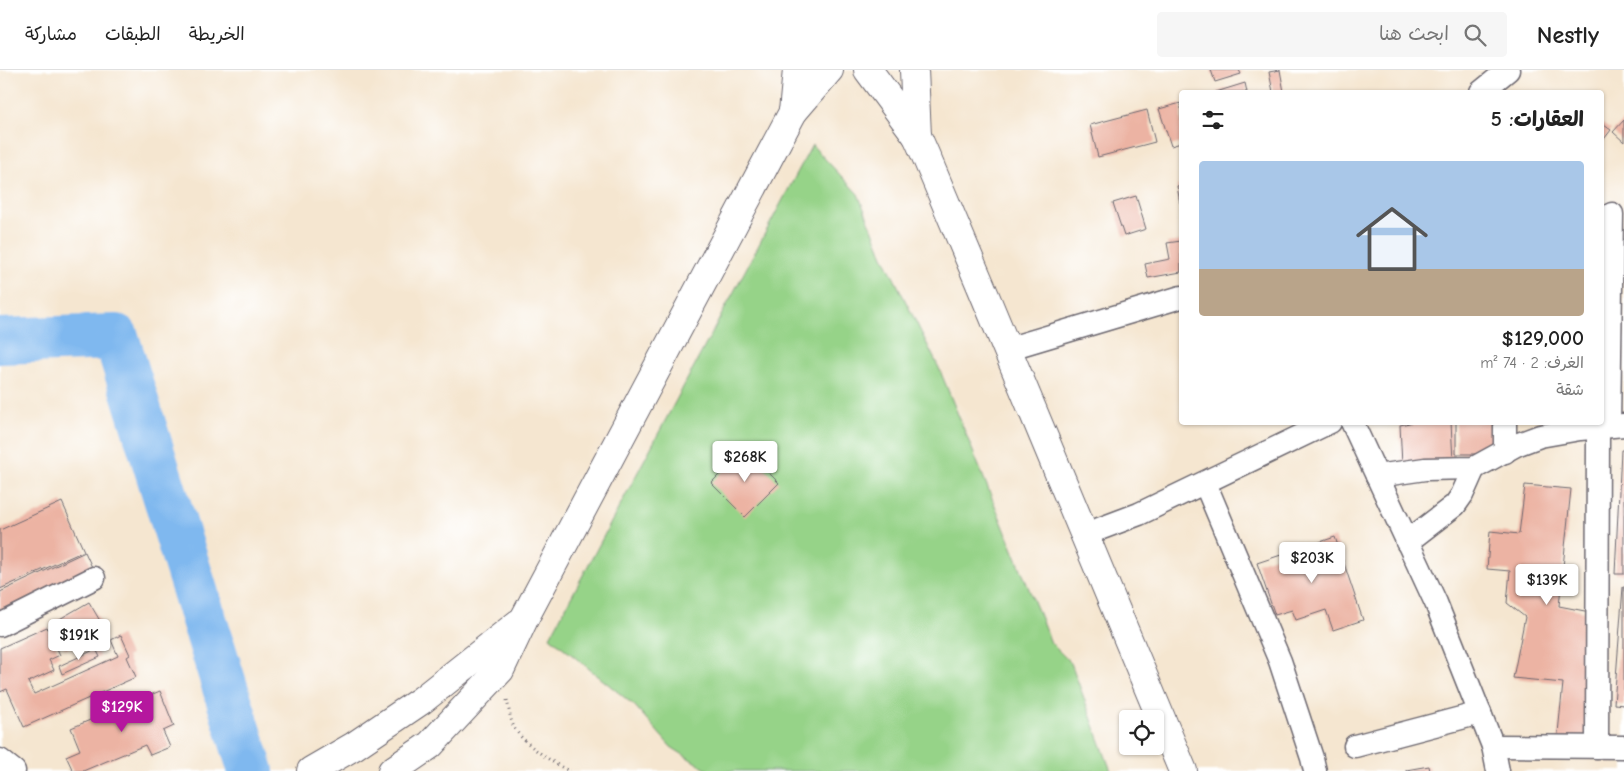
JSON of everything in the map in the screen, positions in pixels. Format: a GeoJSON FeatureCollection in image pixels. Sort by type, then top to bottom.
{"type":"FeatureCollection","features":[{"type":"Feature","properties":{"kind":"main road"},"geometry":{"type":"LineString","coordinates":[[793,112],[797,70]]}},
{"type":"Feature","properties":{"kind":"main road"},"geometry":{"type":"LineString","coordinates":[[392,771],[430,745],[500,670],[524,619],[793,112],[829,70]]}},
{"type":"Feature","properties":{"kind":"main road"},"geometry":{"type":"LineString","coordinates":[[868,70],[917,136],[1086,534],[1183,771]]}},
{"type":"Feature","properties":{"kind":"main road"},"geometry":{"type":"LineString","coordinates":[[914,70],[917,136]]}},
{"type":"Feature","properties":{"kind":"main road"},"geometry":{"type":"LineString","coordinates":[[311,771],[354,746],[422,700],[524,619]]}},
{"type":"Feature","properties":{"kind":"street"},"geometry":{"type":"LineString","coordinates":[[1484,90],[1508,70]]}},
{"type":"Feature","properties":{"kind":"street"},"geometry":{"type":"LineString","coordinates":[[1597,747],[1610,426],[1612,214]]}},
{"type":"Feature","properties":{"kind":"street"},"geometry":{"type":"LineString","coordinates":[[1007,349],[1179,298]]}},
{"type":"Feature","properties":{"kind":"street"},"geometry":{"type":"LineString","coordinates":[[1086,534],[1139,514],[1324,425]]}},
{"type":"Feature","properties":{"kind":"street"},"geometry":{"type":"LineString","coordinates":[[1353,425],[1436,604],[1493,746],[1498,771]]}},
{"type":"Feature","properties":{"kind":"street"},"geometry":{"type":"LineString","coordinates":[[1505,425],[1505,452]]}},
{"type":"Feature","properties":{"kind":"street"},"geometry":{"type":"LineString","coordinates":[[1377,476],[1425,469],[1474,468],[1516,445],[1540,436],[1610,426]]}},
{"type":"Feature","properties":{"kind":"street"},"geometry":{"type":"LineString","coordinates":[[1407,542],[1454,505],[1462,495],[1474,468]]}},
{"type":"Feature","properties":{"kind":"street"},"geometry":{"type":"LineString","coordinates":[[1205,483],[1280,661],[1315,771]]}},
{"type":"Feature","properties":{"kind":"street"},"geometry":{"type":"LineString","coordinates":[[0,625],[94,578]]}},
{"type":"Feature","properties":{"kind":"street"},"geometry":{"type":"LineString","coordinates":[[1355,746],[1480,713]]}},
{"type":"Feature","properties":{"kind":"street"},"geometry":{"type":"LineString","coordinates":[[1493,746],[1624,747]]}},
{"type":"Feature","properties":{"kind":"path"},"geometry":{"type":"LineString","coordinates":[[500,670],[514,729],[540,754],[570,771]]}},
{"type":"Feature","properties":{"kind":"green space"},"geometry":{"type":"Polygon","coordinates":[[[812,145],[858,194],[883,256],[939,368],[1051,643],[1071,663],[1111,771],[709,771],[671,747],[635,706],[550,637],[812,145]]]}},
{"type":"Feature","properties":{"kind":"building"},"geometry":{"type":"Polygon","coordinates":[[[1211,70],[1239,70],[1241,74],[1215,82],[1211,70]]]}},
{"type":"Feature","properties":{"kind":"building"},"geometry":{"type":"Polygon","coordinates":[[[1280,70],[1284,90],[1273,90],[1269,72],[1280,70]]]}},
{"type":"Feature","properties":{"kind":"building"},"geometry":{"type":"Polygon","coordinates":[[[1245,83],[1247,90],[1222,90],[1245,83]]]}},
{"type":"Feature","properties":{"kind":"building"},"geometry":{"type":"Polygon","coordinates":[[[1179,104],[1179,144],[1171,146],[1159,109],[1179,104]]]}},
{"type":"Feature","properties":{"kind":"building"},"geometry":{"type":"Polygon","coordinates":[[[1147,110],[1155,142],[1098,157],[1090,125],[1147,110]]]}},
{"type":"Feature","properties":{"kind":"building"},"geometry":{"type":"Polygon","coordinates":[[[1624,120],[1624,142],[1613,132],[1624,120]]]}},
{"type":"Feature","properties":{"kind":"building"},"geometry":{"type":"Polygon","coordinates":[[[1604,125],[1611,130],[1604,139],[1604,125]]]}},
{"type":"Feature","properties":{"kind":"building"},"geometry":{"type":"Polygon","coordinates":[[[1136,196],[1146,229],[1124,236],[1113,203],[1136,196]]]}},
{"type":"Feature","properties":{"kind":"building"},"geometry":{"type":"Polygon","coordinates":[[[1179,241],[1179,272],[1148,278],[1145,264],[1170,259],[1167,243],[1179,241]]]}},
{"type":"Feature","properties":{"kind":"building"},"geometry":{"type":"Polygon","coordinates":[[[1400,425],[1451,425],[1453,462],[1402,465],[1400,425]]]}},
{"type":"Feature","properties":{"kind":"building"},"geometry":{"type":"Polygon","coordinates":[[[1456,425],[1495,425],[1496,454],[1456,454],[1456,425]]]}},
{"type":"Feature","properties":{"kind":"building"},"geometry":{"type":"Polygon","coordinates":[[[745,449],[779,483],[745,517],[711,483],[745,449]]]}},
{"type":"Feature","properties":{"kind":"building"},"geometry":{"type":"Polygon","coordinates":[[[1621,450],[1624,450],[1624,574],[1615,574],[1621,450]]]}},
{"type":"Feature","properties":{"kind":"building"},"geometry":{"type":"Polygon","coordinates":[[[1525,485],[1571,489],[1559,606],[1590,612],[1589,741],[1557,743],[1563,683],[1513,678],[1525,617],[1507,603],[1510,571],[1487,569],[1490,531],[1519,534],[1525,485]]]}},
{"type":"Feature","properties":{"kind":"building"},"geometry":{"type":"Polygon","coordinates":[[[62,502],[84,551],[0,589],[0,530],[62,502]]]}},
{"type":"Feature","properties":{"kind":"building"},"geometry":{"type":"Polygon","coordinates":[[[1335,537],[1363,620],[1333,630],[1326,610],[1296,620],[1292,610],[1275,615],[1257,563],[1335,537]]]}},
{"type":"Feature","properties":{"kind":"building"},"geometry":{"type":"Polygon","coordinates":[[[85,552],[96,576],[0,622],[0,592],[85,552]]]}},
{"type":"Feature","properties":{"kind":"building"},"geometry":{"type":"Polygon","coordinates":[[[1624,587],[1624,705],[1614,704],[1624,587]]]}},
{"type":"Feature","properties":{"kind":"building"},"geometry":{"type":"Polygon","coordinates":[[[89,602],[103,626],[66,649],[51,624],[89,602]]]}},
{"type":"Feature","properties":{"kind":"building"},"geometry":{"type":"Polygon","coordinates":[[[47,627],[60,655],[49,660],[54,670],[28,682],[34,694],[118,656],[111,640],[121,635],[130,655],[127,657],[136,677],[24,727],[7,689],[0,692],[0,648],[47,627]]]}},
{"type":"Feature","properties":{"kind":"building"},"geometry":{"type":"Polygon","coordinates":[[[96,649],[100,657],[62,674],[59,666],[96,649]]]}},
{"type":"Feature","properties":{"kind":"building"},"geometry":{"type":"Polygon","coordinates":[[[160,691],[174,726],[163,731],[170,747],[150,755],[145,745],[83,771],[73,771],[66,756],[80,750],[71,728],[160,691]]]}},
{"type":"Feature","properties":{"kind":"building"},"geometry":{"type":"Polygon","coordinates":[[[1429,766],[1430,771],[1406,771],[1406,770],[1429,766]]]}},
{"type":"Feature","properties":{"kind":"waterway"},"geometry":{"type":"LineString","coordinates":[[0,341],[116,337],[251,771]]}}]}
